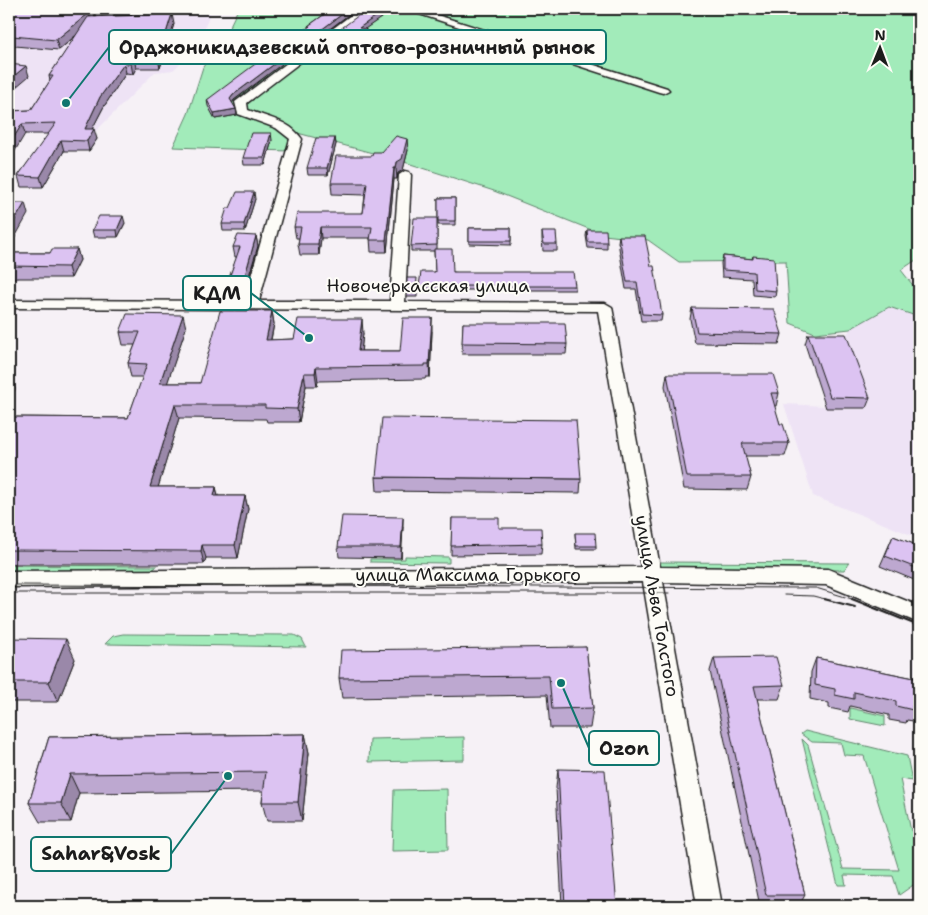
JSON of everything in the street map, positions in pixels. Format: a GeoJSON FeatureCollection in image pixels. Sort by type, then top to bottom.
{"type":"FeatureCollection","features":[{"type":"Feature","properties":{"kind":"main road"},"geometry":{"type":"LineString","coordinates":[[9,12],[131,9]]}},
{"type":"Feature","properties":{"kind":"street"},"geometry":{"type":"LineString","coordinates":[[251,304],[296,139],[287,128],[242,112],[242,102],[364,9]]}},
{"type":"Feature","properties":{"kind":"street"},"geometry":{"type":"LineString","coordinates":[[409,9],[663,90]]}},
{"type":"Feature","properties":{"kind":"street"},"geometry":{"type":"LineString","coordinates":[[397,305],[405,175]]}},
{"type":"Feature","properties":{"kind":"street","name":"Новочеркасская улица"},"geometry":{"type":"LineString","coordinates":[[9,304],[605,307]]}},
{"type":"Feature","properties":{"kind":"street","name":"улица Льва Толстого"},"geometry":{"type":"LineString","coordinates":[[605,307],[710,906]]}},
{"type":"Feature","properties":{"kind":"street","name":"улица Максима Горького"},"geometry":{"type":"LineString","coordinates":[[9,579],[652,574],[828,577],[919,614]]}},
{"type":"Feature","properties":{"kind":"shaded area"},"geometry":{"type":"Polygon","coordinates":[[[211,11],[197,47],[173,70],[155,72],[93,134],[9,135],[9,17],[211,11]]]}},
{"type":"Feature","properties":{"kind":"shaded area"},"geometry":{"type":"Polygon","coordinates":[[[889,307],[919,317],[919,538],[813,496],[784,404],[866,408],[842,344],[850,329],[889,307]]]}},
{"type":"Feature","properties":{"kind":"green space"},"geometry":{"type":"Polygon","coordinates":[[[238,9],[919,9],[919,258],[901,270],[919,293],[919,317],[889,307],[850,329],[815,333],[790,323],[786,261],[679,262],[648,240],[604,235],[494,191],[395,159],[290,131],[288,151],[173,147],[188,114],[203,67],[226,34],[238,9]]]}},
{"type":"Feature","properties":{"kind":"green space"},"geometry":{"type":"Polygon","coordinates":[[[405,556],[449,557],[449,563],[370,562],[370,559],[405,559],[405,556]]]}},
{"type":"Feature","properties":{"kind":"green space"},"geometry":{"type":"Polygon","coordinates":[[[660,562],[849,563],[844,570],[661,569],[660,562]]]}},
{"type":"Feature","properties":{"kind":"green space"},"geometry":{"type":"Polygon","coordinates":[[[9,565],[157,566],[148,574],[9,573],[9,565]]]}},
{"type":"Feature","properties":{"kind":"green space"},"geometry":{"type":"Polygon","coordinates":[[[123,634],[294,635],[302,639],[306,647],[105,644],[113,636],[123,634]]]}},
{"type":"Feature","properties":{"kind":"green space"},"geometry":{"type":"Polygon","coordinates":[[[850,708],[885,716],[885,726],[850,719],[850,708]]]}},
{"type":"Feature","properties":{"kind":"green space"},"geometry":{"type":"Polygon","coordinates":[[[805,731],[907,756],[912,781],[900,779],[911,831],[919,833],[919,881],[899,895],[893,876],[844,875],[846,885],[838,885],[802,739],[808,745],[843,869],[899,870],[864,756],[844,755],[841,743],[812,742],[801,734],[805,731]]]}},
{"type":"Feature","properties":{"kind":"green space"},"geometry":{"type":"Polygon","coordinates":[[[464,737],[464,760],[369,762],[370,739],[464,737]]]}},
{"type":"Feature","properties":{"kind":"green space"},"geometry":{"type":"Polygon","coordinates":[[[447,789],[448,850],[392,851],[394,790],[447,789]]]}},
{"type":"Feature","properties":{"kind":"building"},"geometry":{"type":"Polygon","coordinates":[[[64,9],[62,13],[89,13],[56,40],[12,36],[9,40],[9,10],[64,9]]]}},
{"type":"Feature","properties":{"kind":"building"},"geometry":{"type":"Polygon","coordinates":[[[332,9],[349,9],[309,39],[297,36],[310,26],[308,26],[332,9]]]}},
{"type":"Feature","properties":{"kind":"building"},"geometry":{"type":"Polygon","coordinates":[[[367,9],[386,9],[359,28],[366,29],[342,46],[323,42],[367,9]]]}},
{"type":"Feature","properties":{"kind":"building"},"geometry":{"type":"Polygon","coordinates":[[[172,14],[158,59],[134,58],[131,64],[124,64],[100,97],[85,129],[94,129],[87,141],[61,140],[40,177],[18,176],[56,123],[22,124],[9,145],[9,111],[31,110],[53,76],[49,76],[88,17],[172,14]]]}},
{"type":"Feature","properties":{"kind":"building"},"geometry":{"type":"Polygon","coordinates":[[[266,56],[281,59],[233,95],[230,99],[236,109],[214,113],[207,100],[266,56]]]}},
{"type":"Feature","properties":{"kind":"building"},"geometry":{"type":"Polygon","coordinates":[[[9,64],[26,66],[9,80],[9,64]]]}},
{"type":"Feature","properties":{"kind":"building"},"geometry":{"type":"Polygon","coordinates":[[[251,133],[271,133],[264,158],[243,158],[251,133]]]}},
{"type":"Feature","properties":{"kind":"building"},"geometry":{"type":"Polygon","coordinates":[[[396,136],[407,139],[402,159],[397,162],[396,168],[394,168],[386,240],[370,240],[372,227],[320,227],[318,244],[298,244],[301,227],[294,227],[297,213],[363,213],[367,183],[331,183],[336,156],[372,156],[373,152],[382,152],[396,136]]]}},
{"type":"Feature","properties":{"kind":"building"},"geometry":{"type":"Polygon","coordinates":[[[316,138],[335,138],[327,168],[307,168],[316,138]]]}},
{"type":"Feature","properties":{"kind":"building"},"geometry":{"type":"Polygon","coordinates":[[[237,192],[254,192],[244,224],[222,224],[227,208],[230,208],[237,192]]]}},
{"type":"Feature","properties":{"kind":"building"},"geometry":{"type":"Polygon","coordinates":[[[438,198],[455,198],[455,221],[438,221],[438,198]]]}},
{"type":"Feature","properties":{"kind":"building"},"geometry":{"type":"Polygon","coordinates":[[[9,203],[25,203],[9,230],[9,203]]]}},
{"type":"Feature","properties":{"kind":"building"},"geometry":{"type":"Polygon","coordinates":[[[99,216],[123,216],[117,230],[92,230],[99,216]]]}},
{"type":"Feature","properties":{"kind":"building"},"geometry":{"type":"Polygon","coordinates":[[[414,218],[437,218],[437,245],[411,246],[414,218]]]}},
{"type":"Feature","properties":{"kind":"building"},"geometry":{"type":"Polygon","coordinates":[[[469,228],[511,228],[511,241],[469,241],[469,228]]]}},
{"type":"Feature","properties":{"kind":"building"},"geometry":{"type":"Polygon","coordinates":[[[587,230],[606,230],[607,242],[588,242],[587,230]]]}},
{"type":"Feature","properties":{"kind":"building"},"geometry":{"type":"Polygon","coordinates":[[[542,232],[556,232],[557,244],[544,244],[542,232]]]}},
{"type":"Feature","properties":{"kind":"building"},"geometry":{"type":"Polygon","coordinates":[[[238,235],[256,236],[244,279],[229,278],[240,247],[233,247],[238,235]]]}},
{"type":"Feature","properties":{"kind":"building"},"geometry":{"type":"Polygon","coordinates":[[[619,236],[645,236],[651,266],[654,266],[662,315],[642,314],[637,282],[627,282],[619,236]]]}},
{"type":"Feature","properties":{"kind":"building"},"geometry":{"type":"Polygon","coordinates":[[[52,249],[77,249],[68,267],[9,266],[9,253],[50,253],[52,249]]]}},
{"type":"Feature","properties":{"kind":"building"},"geometry":{"type":"Polygon","coordinates":[[[434,249],[452,249],[453,272],[573,272],[575,286],[419,286],[421,272],[435,272],[434,249]]]}},
{"type":"Feature","properties":{"kind":"building"},"geometry":{"type":"Polygon","coordinates":[[[723,256],[753,259],[753,256],[774,258],[776,291],[755,289],[754,272],[723,270],[723,256]]]}},
{"type":"Feature","properties":{"kind":"building"},"geometry":{"type":"Polygon","coordinates":[[[407,278],[417,278],[416,291],[407,291],[407,278]]]}},
{"type":"Feature","properties":{"kind":"building"},"geometry":{"type":"Polygon","coordinates":[[[692,308],[774,309],[782,334],[697,332],[692,308]]]}},
{"type":"Feature","properties":{"kind":"building"},"geometry":{"type":"Polygon","coordinates":[[[220,311],[272,311],[266,340],[294,339],[298,319],[362,319],[358,351],[400,351],[403,318],[432,318],[429,364],[425,364],[425,366],[316,367],[315,373],[304,373],[297,409],[265,408],[265,405],[175,405],[150,487],[216,487],[214,496],[245,496],[235,545],[202,545],[201,551],[9,550],[9,417],[128,418],[147,364],[128,363],[140,332],[120,332],[127,314],[183,315],[160,383],[200,383],[220,311]]]}},
{"type":"Feature","properties":{"kind":"building"},"geometry":{"type":"Polygon","coordinates":[[[463,323],[565,323],[567,344],[462,343],[463,323]]]}},
{"type":"Feature","properties":{"kind":"building"},"geometry":{"type":"Polygon","coordinates":[[[808,334],[846,334],[870,398],[830,397],[808,334]]]}},
{"type":"Feature","properties":{"kind":"building"},"geometry":{"type":"Polygon","coordinates":[[[667,374],[773,374],[779,393],[771,393],[780,424],[783,424],[789,443],[742,443],[751,477],[687,477],[667,374]]]}},
{"type":"Feature","properties":{"kind":"building"},"geometry":{"type":"Polygon","coordinates":[[[382,418],[576,420],[581,479],[376,477],[382,418]]]}},
{"type":"Feature","properties":{"kind":"building"},"geometry":{"type":"Polygon","coordinates":[[[342,516],[403,517],[401,547],[338,547],[342,516]]]}},
{"type":"Feature","properties":{"kind":"building"},"geometry":{"type":"Polygon","coordinates":[[[452,518],[499,518],[499,528],[541,528],[542,544],[451,546],[452,518]]]}},
{"type":"Feature","properties":{"kind":"building"},"geometry":{"type":"Polygon","coordinates":[[[575,533],[595,533],[596,546],[576,546],[575,533]]]}},
{"type":"Feature","properties":{"kind":"building"},"geometry":{"type":"Polygon","coordinates":[[[893,536],[919,546],[919,569],[885,556],[893,536]]]}},
{"type":"Feature","properties":{"kind":"building"},"geometry":{"type":"Polygon","coordinates":[[[9,638],[66,639],[49,682],[9,682],[9,638]]]}},
{"type":"Feature","properties":{"kind":"building"},"geometry":{"type":"Polygon","coordinates":[[[586,647],[593,708],[552,709],[549,676],[339,678],[341,650],[586,647]]]}},
{"type":"Feature","properties":{"kind":"building"},"geometry":{"type":"Polygon","coordinates":[[[776,657],[784,685],[754,686],[805,895],[766,895],[714,658],[776,657]]]}},
{"type":"Feature","properties":{"kind":"building"},"geometry":{"type":"Polygon","coordinates":[[[816,658],[919,679],[919,707],[912,706],[913,710],[896,706],[896,701],[854,692],[854,699],[835,695],[835,689],[815,685],[816,658]]]}},
{"type":"Feature","properties":{"kind":"building"},"geometry":{"type":"Polygon","coordinates":[[[305,734],[298,802],[262,802],[266,772],[70,774],[61,803],[29,803],[49,737],[305,734]]]}},
{"type":"Feature","properties":{"kind":"building"},"geometry":{"type":"Polygon","coordinates":[[[558,769],[605,770],[617,906],[565,906],[558,769]]]}},
{"type":"Feature","properties":{"kind":"tram line"},"geometry":{"type":"LineString","coordinates":[[9,585],[816,588],[853,599]]}},
{"type":"Feature","properties":{"kind":"tram line"},"geometry":{"type":"LineString","coordinates":[[9,593],[669,593]]}},
{"type":"Feature","properties":{"kind":"tram line"},"geometry":{"type":"LineString","coordinates":[[784,595],[813,596],[829,600]]}},
{"type":"Feature","properties":{"kind":"tram line"},"geometry":{"type":"LineString","coordinates":[[824,599],[855,607]]}},
{"type":"Feature","properties":{"kind":"tram line"},"geometry":{"type":"LineString","coordinates":[[853,599],[919,626]]}},
{"type":"Feature","properties":{"kind":"place","name":"Орджоникидзевский оптово-розничный рынок"},"geometry":{"type":"Point","coordinates":[66,103]}},
{"type":"Feature","properties":{"kind":"place","name":"КДМ"},"geometry":{"type":"Point","coordinates":[309,338]}},
{"type":"Feature","properties":{"kind":"place","name":"Ozon"},"geometry":{"type":"Point","coordinates":[561,683]}},
{"type":"Feature","properties":{"kind":"place","name":"Sahar&Vosk"},"geometry":{"type":"Point","coordinates":[228,776]}}]}
